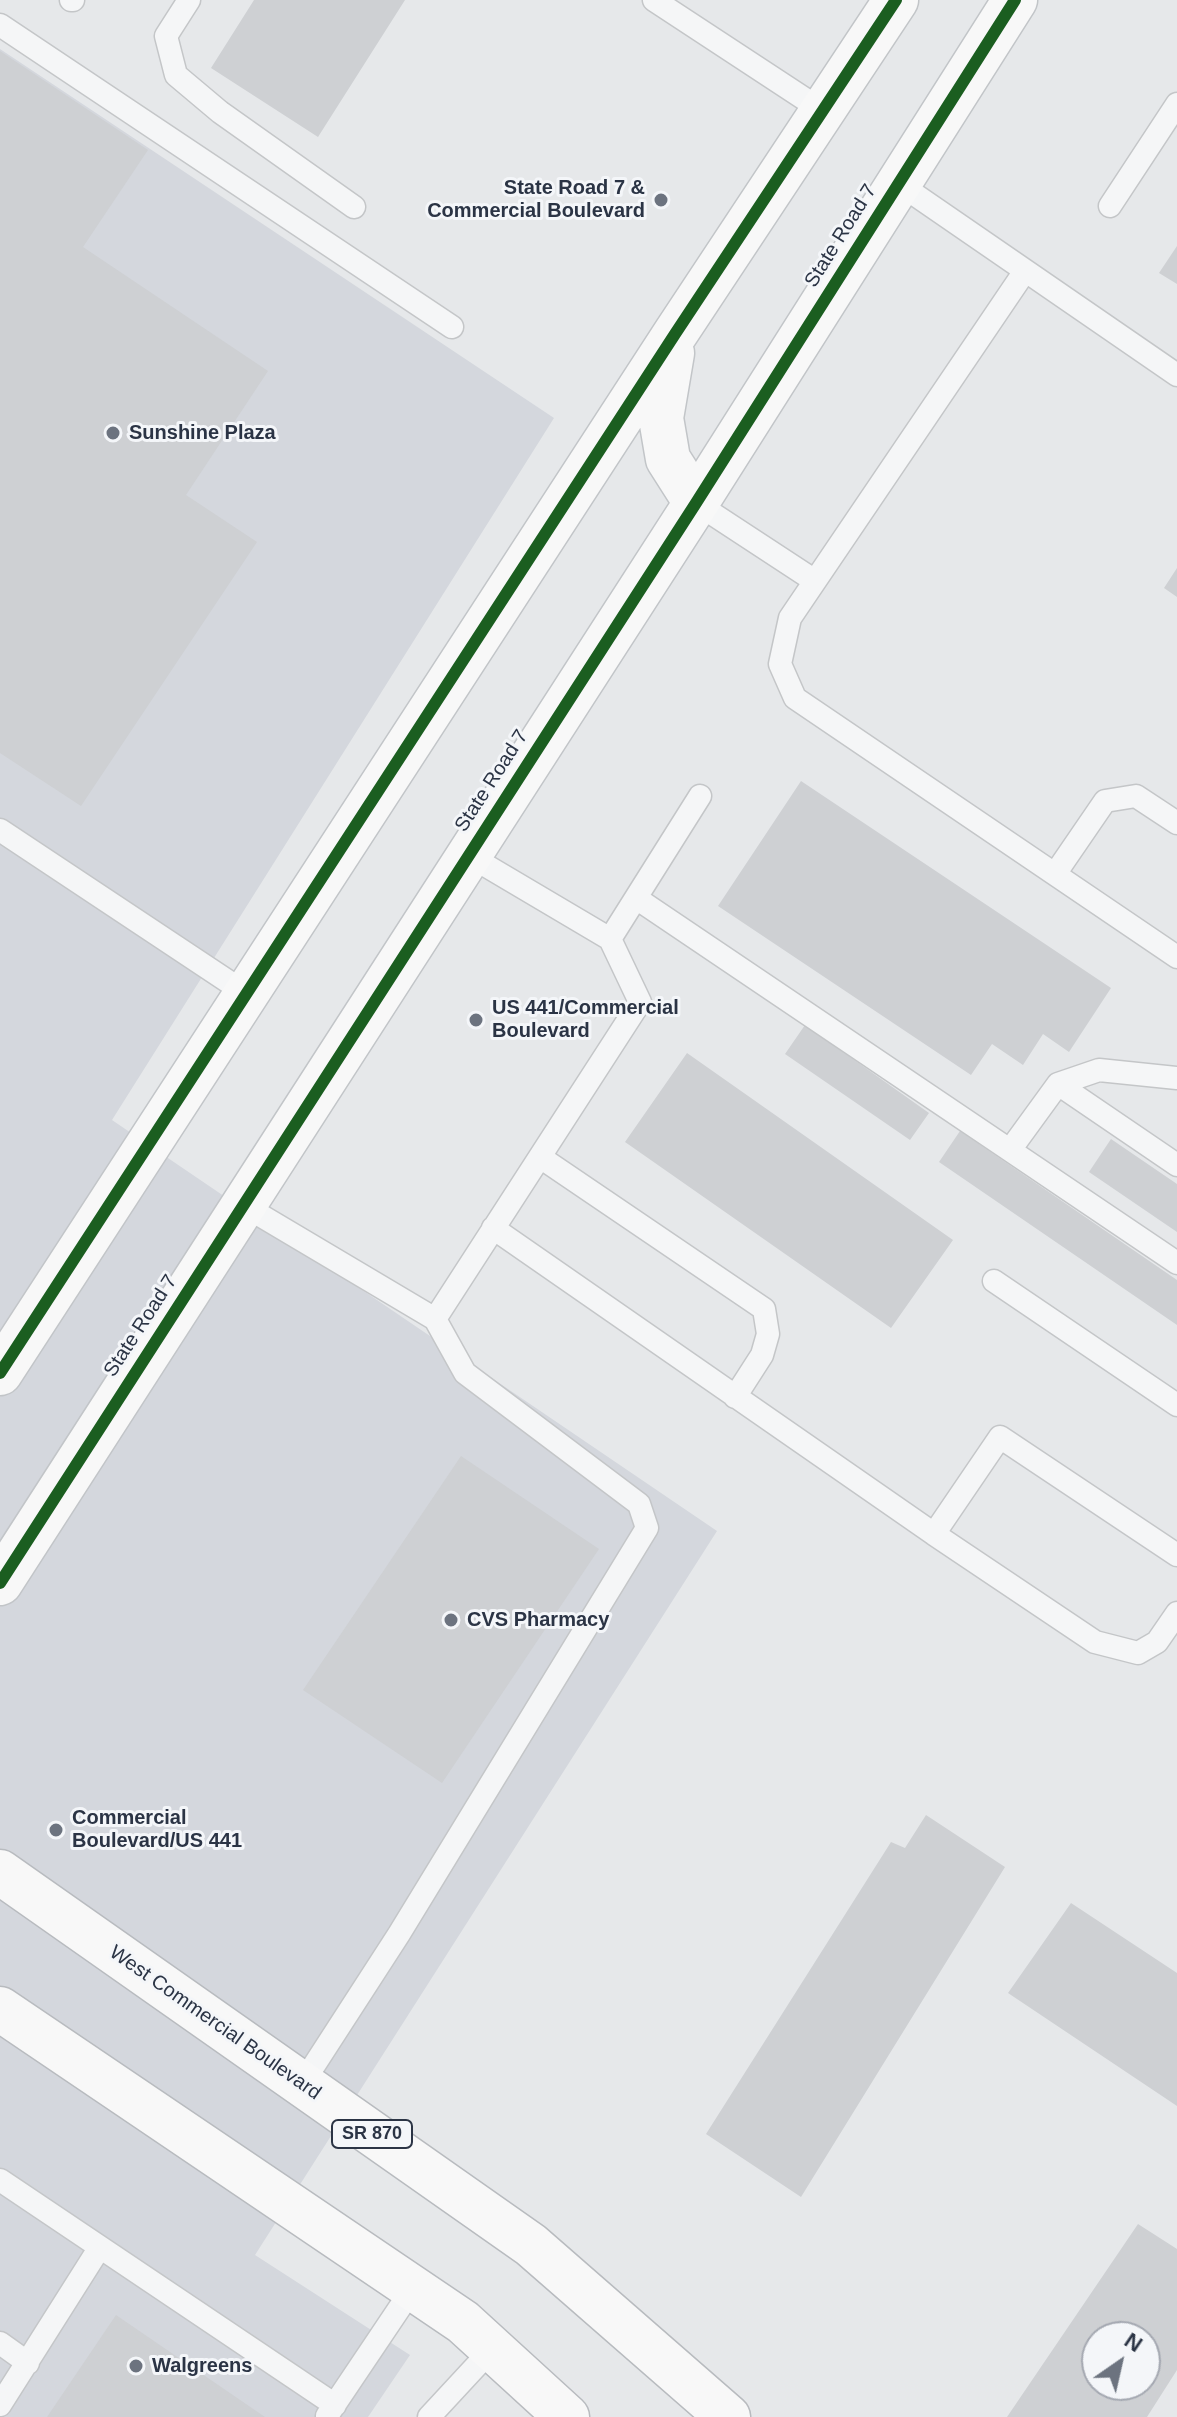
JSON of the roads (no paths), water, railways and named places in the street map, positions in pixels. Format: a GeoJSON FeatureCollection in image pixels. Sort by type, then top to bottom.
{"type":"FeatureCollection","features":[{"type":"Feature","properties":{"kind":"main road"},"geometry":{"type":"LineString","coordinates":[[0,1373],[675,334],[896,0]]}},
{"type":"Feature","properties":{"kind":"main road","name":"State Road 7"},"geometry":{"type":"LineString","coordinates":[[0,1583],[696,503],[1015,0]]}},
{"type":"Feature","properties":{"kind":"main road"},"geometry":{"type":"LineString","coordinates":[[675,334],[661,418],[668,459],[696,503]]}},
{"type":"Feature","properties":{"kind":"main road","name":"West Commercial Boulevard"},"geometry":{"type":"LineString","coordinates":[[0,1872],[531,2245],[728,2417]]}},
{"type":"Feature","properties":{"kind":"main road"},"geometry":{"type":"LineString","coordinates":[[0,2009],[463,2322],[567,2417]]}},
{"type":"Feature","properties":{"kind":"lane"},"geometry":{"type":"LineString","coordinates":[[189,0],[166,36],[176,75],[220,112],[354,207]]}},
{"type":"Feature","properties":{"kind":"lane"},"geometry":{"type":"LineString","coordinates":[[654,0],[823,111]]}},
{"type":"Feature","properties":{"kind":"lane"},"geometry":{"type":"LineString","coordinates":[[0,25],[452,327]]}},
{"type":"Feature","properties":{"kind":"lane"},"geometry":{"type":"LineString","coordinates":[[1110,206],[1177,104]]}},
{"type":"Feature","properties":{"kind":"lane"},"geometry":{"type":"LineString","coordinates":[[898,183],[1177,375]]}},
{"type":"Feature","properties":{"kind":"lane"},"geometry":{"type":"LineString","coordinates":[[1025,271],[790,618],[780,664],[795,698],[1177,957]]}},
{"type":"Feature","properties":{"kind":"lane"},"geometry":{"type":"LineString","coordinates":[[696,503],[815,581]]}},
{"type":"Feature","properties":{"kind":"lane"},"geometry":{"type":"LineString","coordinates":[[610,939],[700,796]]}},
{"type":"Feature","properties":{"kind":"lane"},"geometry":{"type":"LineString","coordinates":[[1055,874],[1105,801],[1136,796],[1177,823]]}},
{"type":"Feature","properties":{"kind":"lane"},"geometry":{"type":"LineString","coordinates":[[0,830],[247,994]]}},
{"type":"Feature","properties":{"kind":"lane"},"geometry":{"type":"LineString","coordinates":[[435,1319],[640,1002],[610,939],[468,855]]}},
{"type":"Feature","properties":{"kind":"lane"},"geometry":{"type":"LineString","coordinates":[[636,898],[1177,1263]]}},
{"type":"Feature","properties":{"kind":"lane"},"geometry":{"type":"LineString","coordinates":[[1010,1150],[1058,1084],[1099,1070],[1177,1078]]}},
{"type":"Feature","properties":{"kind":"lane"},"geometry":{"type":"LineString","coordinates":[[1058,1084],[1177,1165]]}},
{"type":"Feature","properties":{"kind":"lane"},"geometry":{"type":"LineString","coordinates":[[540,1157],[764,1309],[768,1334],[762,1355],[735,1397]]}},
{"type":"Feature","properties":{"kind":"lane"},"geometry":{"type":"LineString","coordinates":[[243,1205],[435,1319],[465,1373],[639,1504],[647,1528],[399,1934],[302,2084]]}},
{"type":"Feature","properties":{"kind":"lane"},"geometry":{"type":"LineString","coordinates":[[493,1228],[1095,1642],[1138,1653],[1157,1642],[1177,1613]]}},
{"type":"Feature","properties":{"kind":"lane"},"geometry":{"type":"LineString","coordinates":[[994,1281],[1177,1405]]}},
{"type":"Feature","properties":{"kind":"lane"},"geometry":{"type":"LineString","coordinates":[[934,1534],[1000,1437],[1177,1555]]}},
{"type":"Feature","properties":{"kind":"lane"},"geometry":{"type":"LineString","coordinates":[[0,2180],[100,2247],[330,2411],[413,2288]]}},
{"type":"Feature","properties":{"kind":"lane"},"geometry":{"type":"LineString","coordinates":[[0,2405],[100,2247]]}},
{"type":"Feature","properties":{"kind":"lane"},"geometry":{"type":"LineString","coordinates":[[0,2343],[28,2363]]}},
{"type":"Feature","properties":{"kind":"lane"},"geometry":{"type":"LineString","coordinates":[[429,2417],[492,2349]]}},
{"type":"Feature","properties":{"kind":"place","name":"State Road 7 & Commercial Boulevard"},"geometry":{"type":"Point","coordinates":[661,200]}},
{"type":"Feature","properties":{"kind":"place","name":"Sunshine Plaza"},"geometry":{"type":"Point","coordinates":[113,433]}},
{"type":"Feature","properties":{"kind":"place","name":"US 441/Commercial Boulevard"},"geometry":{"type":"Point","coordinates":[476,1020]}},
{"type":"Feature","properties":{"kind":"place","name":"CVS Pharmacy"},"geometry":{"type":"Point","coordinates":[451,1620]}},
{"type":"Feature","properties":{"kind":"place","name":"Commercial Boulevard/US 441"},"geometry":{"type":"Point","coordinates":[56,1830]}},
{"type":"Feature","properties":{"kind":"place","name":"Walgreens"},"geometry":{"type":"Point","coordinates":[136,2366]}}]}
